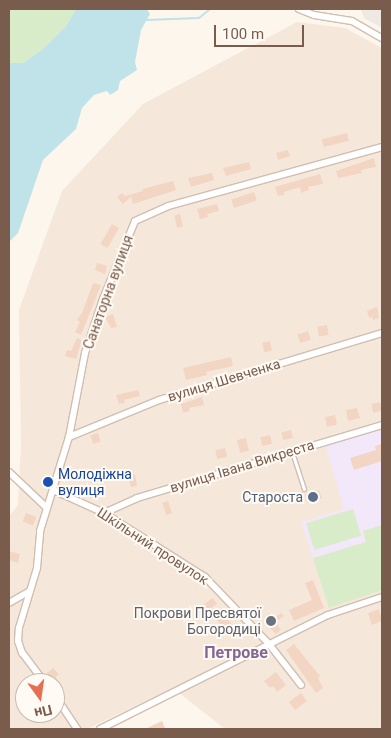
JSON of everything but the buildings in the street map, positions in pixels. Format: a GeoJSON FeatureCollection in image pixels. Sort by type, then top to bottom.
{"type":"FeatureCollection","features":[{"type":"Feature","properties":{"kind":"street"},"geometry":{"type":"LineString","coordinates":[[299,9],[314,15],[352,21],[382,38]]}},
{"type":"Feature","properties":{"kind":"street","name":"Санаторна вулиця"},"geometry":{"type":"LineString","coordinates":[[30,591],[37,568],[40,531],[70,437],[85,353],[103,299],[135,221],[168,206],[382,146]]}},
{"type":"Feature","properties":{"kind":"street","name":"вулиця Шевченка"},"geometry":{"type":"LineString","coordinates":[[70,437],[159,400],[382,333]]}},
{"type":"Feature","properties":{"kind":"street","name":"вулиця Івана Викреста"},"geometry":{"type":"LineString","coordinates":[[104,513],[137,498],[382,425]]}},
{"type":"Feature","properties":{"kind":"street"},"geometry":{"type":"LineString","coordinates":[[9,472],[47,508]]}},
{"type":"Feature","properties":{"kind":"street","name":"Шкільний провулок"},"geometry":{"type":"LineString","coordinates":[[53,490],[104,513],[205,577],[269,644],[301,685]]}},
{"type":"Feature","properties":{"kind":"street"},"geometry":{"type":"LineString","coordinates":[[9,603],[30,591]]}},
{"type":"Feature","properties":{"kind":"street"},"geometry":{"type":"LineString","coordinates":[[30,591],[19,628],[18,641],[22,653],[37,673]]}},
{"type":"Feature","properties":{"kind":"street"},"geometry":{"type":"LineString","coordinates":[[100,729],[328,616],[382,597]]}},
{"type":"Feature","properties":{"kind":"street"},"geometry":{"type":"LineString","coordinates":[[65,711],[77,729]]}},
{"type":"Feature","properties":{"kind":"lane"},"geometry":{"type":"LineString","coordinates":[[292,452],[304,489]]}},
{"type":"Feature","properties":{"kind":"shaded area"},"geometry":{"type":"Polygon","coordinates":[[[361,9],[382,9],[382,28],[364,18],[361,9]]]}},
{"type":"Feature","properties":{"kind":"shaded area"},"geometry":{"type":"Polygon","coordinates":[[[297,22],[345,28],[382,48],[382,729],[225,729],[173,688],[87,729],[9,729],[9,516],[18,505],[21,446],[19,310],[62,191],[143,104],[297,22]]]}},
{"type":"Feature","properties":{"kind":"shaded area"},"geometry":{"type":"Polygon","coordinates":[[[382,430],[382,525],[364,531],[366,542],[313,558],[301,522],[344,509],[326,446],[382,430]]]}},
{"type":"Feature","properties":{"kind":"green space"},"geometry":{"type":"Polygon","coordinates":[[[9,9],[76,9],[66,26],[43,49],[23,63],[9,63],[9,9]]]}},
{"type":"Feature","properties":{"kind":"green space"},"geometry":{"type":"Polygon","coordinates":[[[353,509],[361,536],[314,550],[306,523],[353,509]]]}},
{"type":"Feature","properties":{"kind":"green space"},"geometry":{"type":"Polygon","coordinates":[[[382,525],[382,590],[329,608],[313,558],[366,542],[363,531],[382,525]]]}},
{"type":"Feature","properties":{"kind":"water"},"geometry":{"type":"Polygon","coordinates":[[[76,9],[147,9],[150,14],[141,30],[135,62],[137,70],[120,81],[118,90],[110,95],[107,91],[94,95],[82,108],[76,129],[43,160],[18,233],[9,242],[9,63],[23,63],[43,49],[66,26],[76,9]]]}},
{"type":"Feature","properties":{"kind":"waterway"},"geometry":{"type":"LineString","coordinates":[[146,20],[199,18],[210,9]]}},
{"type":"Feature","properties":{"kind":"place","name":"Молодіжна вулиця"},"geometry":{"type":"Point","coordinates":[48,482]}},
{"type":"Feature","properties":{"kind":"place","name":"Староста"},"geometry":{"type":"Point","coordinates":[313,497]}},
{"type":"Feature","properties":{"kind":"place","name":"Покрови Пресвятої Богородиці"},"geometry":{"type":"Point","coordinates":[271,621]}},
{"type":"Feature","properties":{"kind":"district","name":"Петрове"},"geometry":{"type":"Point","coordinates":[236,653]}}]}
